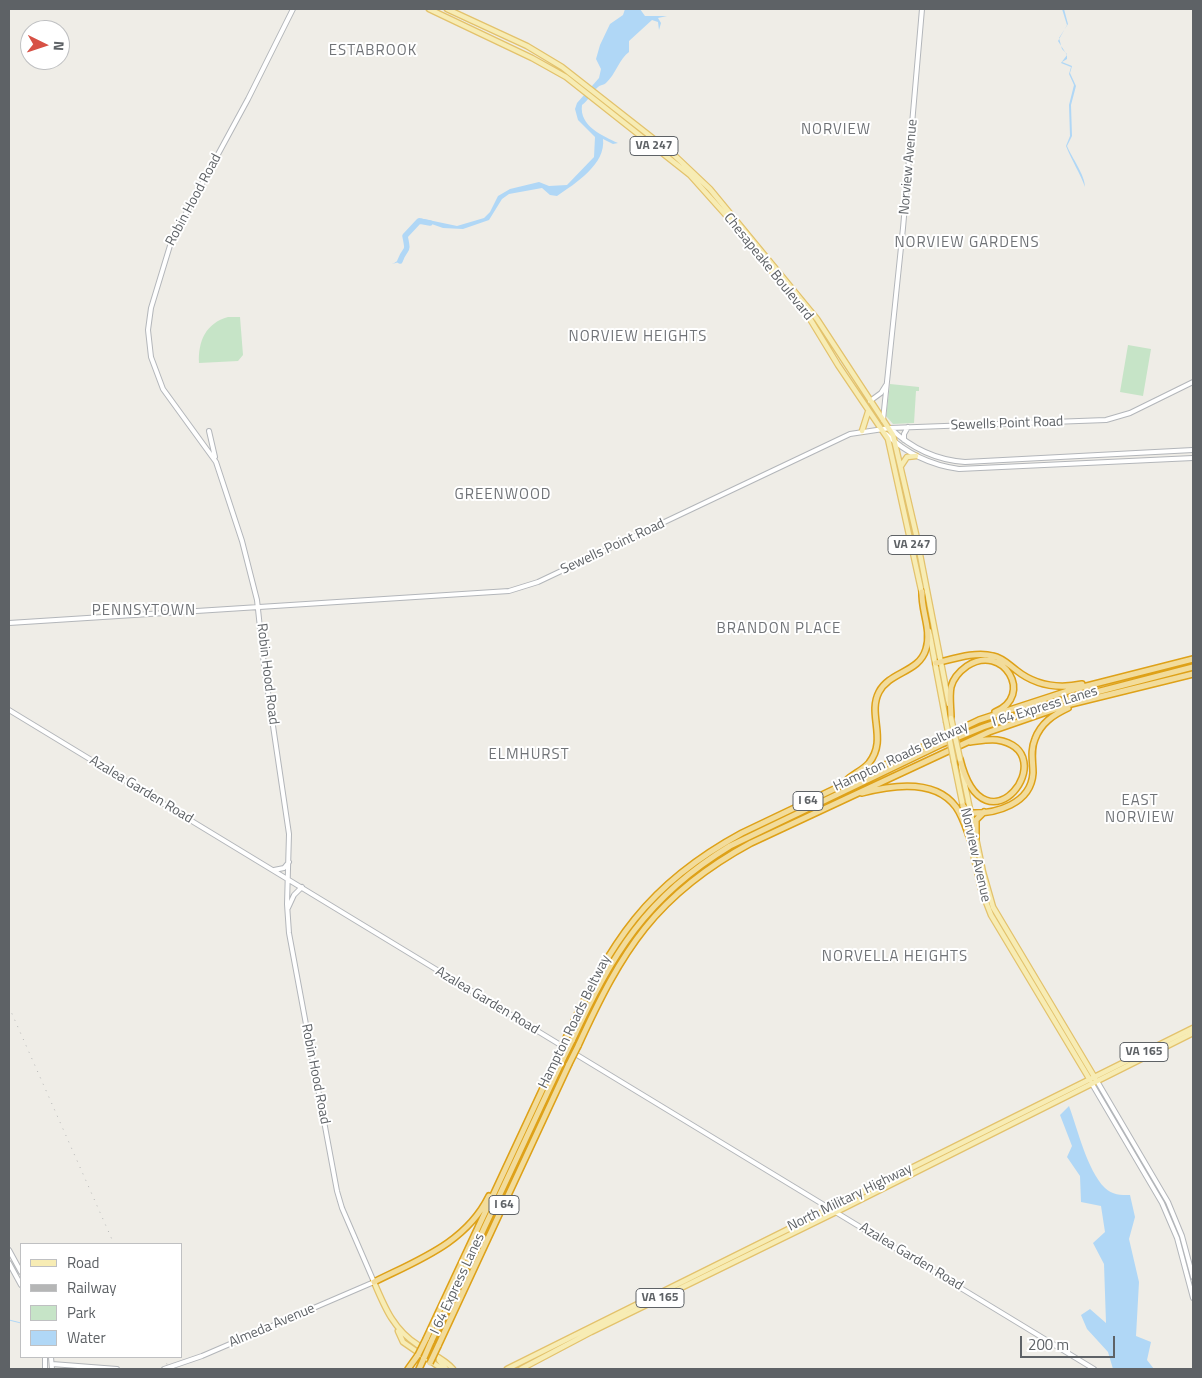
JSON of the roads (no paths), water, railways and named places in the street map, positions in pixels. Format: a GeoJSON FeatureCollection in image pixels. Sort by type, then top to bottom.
{"type":"FeatureCollection","features":[{"type":"Feature","properties":{"kind":"highway"},"geometry":{"type":"LineString","coordinates":[[843,784],[862,770],[874,755],[879,731],[875,704],[881,690],[893,677],[916,665],[926,650],[928,633],[922,592]]}},
{"type":"Feature","properties":{"kind":"highway"},"geometry":{"type":"LineString","coordinates":[[938,663],[976,655],[994,656],[1032,681],[1056,687],[1132,675]]}},
{"type":"Feature","properties":{"kind":"highway"},"geometry":{"type":"LineString","coordinates":[[949,719],[950,691],[955,678],[969,665],[990,660],[1007,669],[1012,678],[1014,689],[1006,704],[979,720]]}},
{"type":"Feature","properties":{"kind":"highway","name":"Hampton Roads Beltway"},"geometry":{"type":"LineString","coordinates":[[410,1369],[429,1341],[505,1170],[597,972],[615,943],[660,890],[695,861],[718,847],[843,784],[979,720],[1050,696],[1193,660]]}},
{"type":"Feature","properties":{"kind":"highway","name":"I 64 Express Lanes"},"geometry":{"type":"LineString","coordinates":[[419,1369],[429,1341],[604,974],[632,931],[670,890],[722,851],[811,806],[976,729],[1054,703],[1193,667]]}},
{"type":"Feature","properties":{"kind":"highway","name":"Hampton Roads Beltway"},"geometry":{"type":"LineString","coordinates":[[427,1369],[569,1064],[620,961],[639,934],[671,899],[709,868],[736,852],[964,742],[1012,723],[1080,702],[1193,674]]}},
{"type":"Feature","properties":{"kind":"highway"},"geometry":{"type":"LineString","coordinates":[[963,806],[970,813],[984,812],[1010,806],[1024,796],[1032,780],[1032,747],[1039,730],[1049,718],[1080,702]]}},
{"type":"Feature","properties":{"kind":"highway"},"geometry":{"type":"LineString","coordinates":[[957,760],[970,789],[976,795],[986,800],[1000,800],[1009,797],[1017,791],[1023,778],[1022,760],[1010,745],[992,740],[964,742]]}},
{"type":"Feature","properties":{"kind":"highway"},"geometry":{"type":"LineString","coordinates":[[847,798],[894,787],[921,788],[936,792],[946,797],[957,809],[973,839]]}},
{"type":"Feature","properties":{"kind":"highway"},"geometry":{"type":"LineString","coordinates":[[973,839],[976,820],[984,812]]}},
{"type":"Feature","properties":{"kind":"highway"},"geometry":{"type":"LineString","coordinates":[[374,1282],[428,1257],[452,1241],[487,1200],[497,1180],[505,1170]]}},
{"type":"Feature","properties":{"kind":"main road","name":"Robin Hood Road"},"geometry":{"type":"LineString","coordinates":[[292,9],[244,107],[172,239],[150,314],[149,347],[159,383],[173,405],[216,462],[242,541],[258,607],[264,665],[288,819],[287,912],[289,933],[342,1208],[395,1325],[406,1337],[445,1361],[453,1369]]}},
{"type":"Feature","properties":{"kind":"main road","name":"Chesapeake Boulevard"},"geometry":{"type":"LineString","coordinates":[[429,9],[562,74],[690,175],[710,195],[801,305],[881,429],[895,442],[916,456],[941,466],[970,469],[1193,458]]}},
{"type":"Feature","properties":{"kind":"main road","name":"Chesapeake Boulevard"},"geometry":{"type":"LineString","coordinates":[[447,9],[527,46],[562,67],[698,176],[808,307],[883,420],[904,440],[938,457],[970,462],[1193,450]]}},
{"type":"Feature","properties":{"kind":"main road","name":"Norview Avenue"},"geometry":{"type":"LineString","coordinates":[[883,420],[903,228],[922,9]]}},
{"type":"Feature","properties":{"kind":"main road","name":"Sewells Point Road"},"geometry":{"type":"LineString","coordinates":[[9,623],[500,592],[527,586],[842,436],[862,431],[890,428],[1114,419],[1193,382]]}},
{"type":"Feature","properties":{"kind":"main road"},"geometry":{"type":"LineString","coordinates":[[870,400],[881,393],[886,385]]}},
{"type":"Feature","properties":{"kind":"main road"},"geometry":{"type":"LineString","coordinates":[[862,431],[867,421],[868,410]]}},
{"type":"Feature","properties":{"kind":"main road"},"geometry":{"type":"LineString","coordinates":[[904,440],[904,434],[908,427]]}},
{"type":"Feature","properties":{"kind":"main road","name":"Norview Avenue"},"geometry":{"type":"LineString","coordinates":[[890,428],[895,442],[916,534],[938,663],[957,760],[970,813],[981,889],[991,915],[1168,1202],[1182,1236],[1193,1277]]}},
{"type":"Feature","properties":{"kind":"main road","name":"Norview Avenue"},"geometry":{"type":"LineString","coordinates":[[881,429],[890,444],[938,663]]}},
{"type":"Feature","properties":{"kind":"main road"},"geometry":{"type":"LineString","coordinates":[[209,432],[216,462]]}},
{"type":"Feature","properties":{"kind":"main road"},"geometry":{"type":"LineString","coordinates":[[900,467],[907,457],[916,456]]}},
{"type":"Feature","properties":{"kind":"main road"},"geometry":{"type":"LineString","coordinates":[[970,462],[970,469]]}},
{"type":"Feature","properties":{"kind":"main road","name":"Azalea Garden Road"},"geometry":{"type":"LineString","coordinates":[[9,710],[1094,1369]]}},
{"type":"Feature","properties":{"kind":"main road","name":"Norview Avenue"},"geometry":{"type":"LineString","coordinates":[[957,760],[963,806],[973,839]]}},
{"type":"Feature","properties":{"kind":"main road"},"geometry":{"type":"LineString","coordinates":[[273,870],[284,868],[289,862]]}},
{"type":"Feature","properties":{"kind":"main road"},"geometry":{"type":"LineString","coordinates":[[287,912],[292,900],[302,887]]}},
{"type":"Feature","properties":{"kind":"main road","name":"North Military Highway"},"geometry":{"type":"LineString","coordinates":[[521,1369],[591,1332],[836,1212],[1193,1028]]}},
{"type":"Feature","properties":{"kind":"main road","name":"North Military Highway"},"geometry":{"type":"LineString","coordinates":[[506,1369],[830,1208],[1193,1033]]}},
{"type":"Feature","properties":{"kind":"main road","name":"Norview Avenue"},"geometry":{"type":"LineString","coordinates":[[1093,1080],[1165,1209],[1179,1245],[1193,1298]]}},
{"type":"Feature","properties":{"kind":"main road"},"geometry":{"type":"LineString","coordinates":[[9,1250],[20,1270]]}},
{"type":"Feature","properties":{"kind":"main road"},"geometry":{"type":"LineString","coordinates":[[9,1263],[20,1283]]}},
{"type":"Feature","properties":{"kind":"main road","name":"Almeda Avenue"},"geometry":{"type":"LineString","coordinates":[[166,1369],[374,1282]]}},
{"type":"Feature","properties":{"kind":"main road"},"geometry":{"type":"LineString","coordinates":[[395,1325],[403,1342],[444,1369]]}},
{"type":"Feature","properties":{"kind":"main road","name":"Robin Hood Road"},"geometry":{"type":"LineString","coordinates":[[438,1358],[444,1369]]}},
{"type":"Feature","properties":{"kind":"main road"},"geometry":{"type":"LineString","coordinates":[[48,1363],[118,1369]]}},
{"type":"Feature","properties":{"kind":"water"},"geometry":{"type":"Polygon","coordinates":[[[625,9],[640,9],[645,16],[667,16],[658,18],[661,23],[659,30],[658,22],[652,20],[629,41],[629,52],[609,80],[598,87],[582,105],[584,119],[588,124],[599,133],[618,143],[613,144],[603,139],[600,157],[581,179],[557,196],[550,195],[542,188],[509,194],[502,199],[489,220],[463,229],[443,228],[423,221],[416,222],[419,218],[457,226],[484,218],[490,212],[498,196],[510,189],[539,182],[549,186],[567,185],[594,157],[595,137],[578,120],[575,109],[577,103],[599,78],[601,69],[596,59],[610,24],[623,15],[625,9]]]}},
{"type":"Feature","properties":{"kind":"water"},"geometry":{"type":"Polygon","coordinates":[[[1062,9],[1064,9],[1068,24],[1064,29],[1067,25],[1062,9]]]}},
{"type":"Feature","properties":{"kind":"water"},"geometry":{"type":"Polygon","coordinates":[[[1067,55],[1067,59],[1062,62],[1072,66],[1070,73],[1076,86],[1071,105],[1072,136],[1067,146],[1081,172],[1085,187],[1066,146],[1070,136],[1069,105],[1074,85],[1069,74],[1071,67],[1061,63],[1067,55]]]}},
{"type":"Feature","properties":{"kind":"water"},"geometry":{"type":"Polygon","coordinates":[[[416,222],[405,238],[409,245],[406,250],[407,245],[404,238],[416,222]]]}},
{"type":"Feature","properties":{"kind":"water"},"geometry":{"type":"Polygon","coordinates":[[[1069,1106],[1088,1160],[1099,1180],[1111,1192],[1120,1195],[1130,1195],[1135,1217],[1129,1239],[1139,1282],[1136,1336],[1151,1342],[1147,1360],[1154,1369],[1113,1369],[1108,1352],[1087,1329],[1081,1315],[1090,1309],[1106,1323],[1104,1264],[1093,1243],[1105,1232],[1101,1206],[1081,1202],[1080,1176],[1067,1157],[1072,1146],[1060,1115],[1069,1106]]]}},
{"type":"Feature","properties":{"kind":"waterway"},"geometry":{"type":"LineString","coordinates":[[400,261],[407,248],[405,236],[419,221],[430,223]]}},
{"type":"Feature","properties":{"kind":"waterway"},"geometry":{"type":"LineString","coordinates":[[9,1320],[20,1323]]}},
{"type":"Feature","properties":{"kind":"railway"},"geometry":{"type":"LineString","coordinates":[[36,9],[39,15]]}},
{"type":"Feature","properties":{"kind":"railway"},"geometry":{"type":"LineString","coordinates":[[9,1007],[114,1243]]}},
{"type":"Feature","properties":{"kind":"railway"},"geometry":{"type":"LineString","coordinates":[[164,1358],[169,1369]]}},
{"type":"Feature","properties":{"kind":"district","name":"ESTABROOK"},"geometry":{"type":"Point","coordinates":[373,51]}},
{"type":"Feature","properties":{"kind":"district","name":"NORVIEW"},"geometry":{"type":"Point","coordinates":[836,130]}},
{"type":"Feature","properties":{"kind":"district","name":"NORVIEW GARDENS"},"geometry":{"type":"Point","coordinates":[967,243]}},
{"type":"Feature","properties":{"kind":"district","name":"NORVIEW HEIGHTS"},"geometry":{"type":"Point","coordinates":[638,337]}},
{"type":"Feature","properties":{"kind":"district","name":"GREENWOOD"},"geometry":{"type":"Point","coordinates":[503,495]}},
{"type":"Feature","properties":{"kind":"district","name":"PENNSYTOWN"},"geometry":{"type":"Point","coordinates":[144,611]}},
{"type":"Feature","properties":{"kind":"district","name":"BRANDON PLACE"},"geometry":{"type":"Point","coordinates":[779,629]}},
{"type":"Feature","properties":{"kind":"district","name":"ELMHURST"},"geometry":{"type":"Point","coordinates":[529,755]}},
{"type":"Feature","properties":{"kind":"district","name":"EAST NORVIEW"},"geometry":{"type":"Point","coordinates":[1140,810]}},
{"type":"Feature","properties":{"kind":"district","name":"NORVELLA HEIGHTS"},"geometry":{"type":"Point","coordinates":[895,957]}}]}
